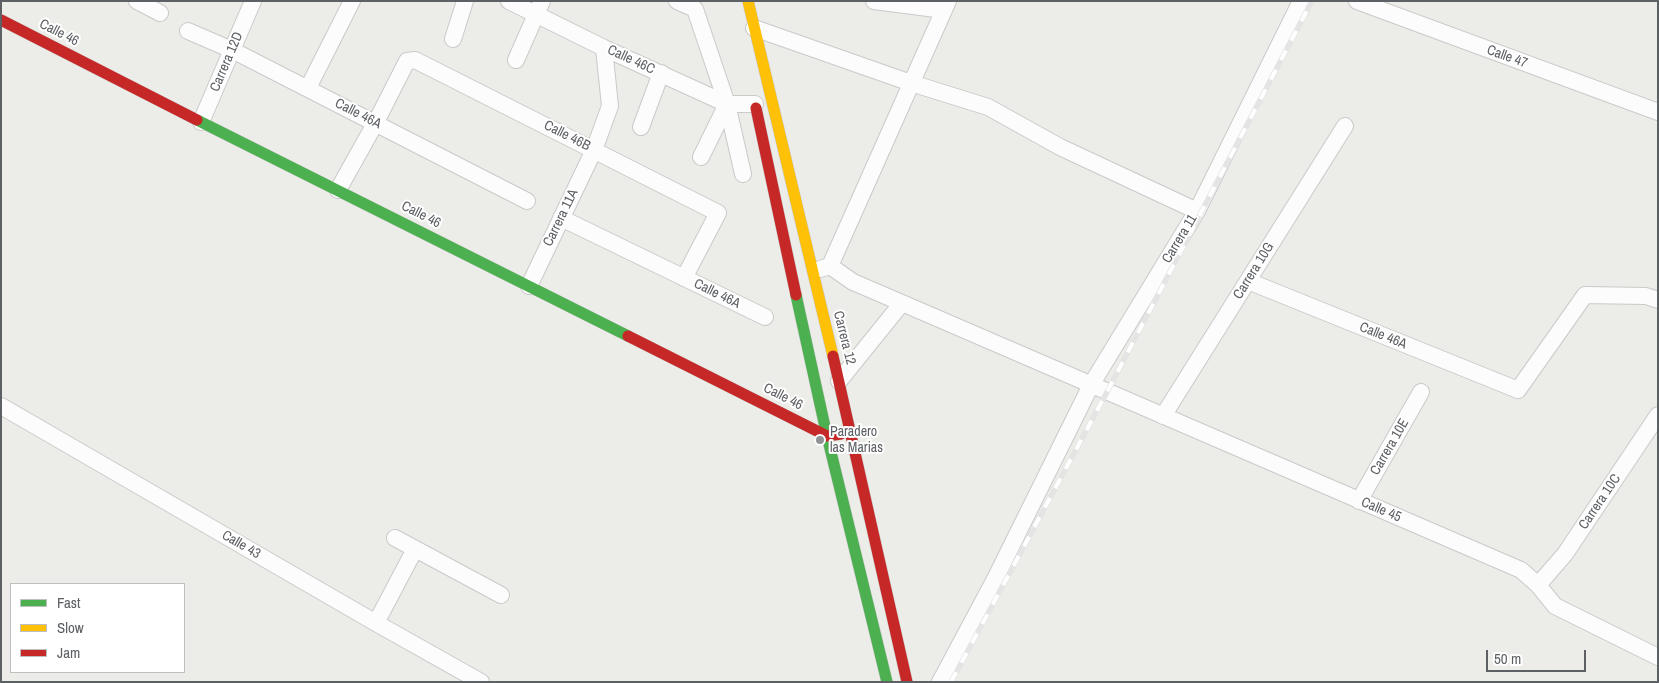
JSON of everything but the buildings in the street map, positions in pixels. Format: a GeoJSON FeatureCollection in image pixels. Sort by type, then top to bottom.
{"type":"FeatureCollection","features":[{"type":"Feature","properties":{"kind":"main road","name":"Carrera 12"},"geometry":{"type":"LineString","coordinates":[[748,1],[851,432],[907,682]]}},
{"type":"Feature","properties":{"kind":"main road","name":"Calle 46"},"geometry":{"type":"LineString","coordinates":[[1,20],[827,436]]}},
{"type":"Feature","properties":{"kind":"main road"},"geometry":{"type":"LineString","coordinates":[[754,99],[827,436],[887,682]]}},
{"type":"Feature","properties":{"kind":"main road"},"geometry":{"type":"LineString","coordinates":[[827,436],[851,432]]}},
{"type":"Feature","properties":{"kind":"street"},"geometry":{"type":"LineString","coordinates":[[137,1],[160,13]]}},
{"type":"Feature","properties":{"kind":"street","name":"Carrera 12D"},"geometry":{"type":"LineString","coordinates":[[201,122],[253,1]]}},
{"type":"Feature","properties":{"kind":"street"},"geometry":{"type":"LineString","coordinates":[[308,88],[352,1]]}},
{"type":"Feature","properties":{"kind":"street"},"geometry":{"type":"LineString","coordinates":[[453,39],[465,1]]}},
{"type":"Feature","properties":{"kind":"street","name":"Calle 46C"},"geometry":{"type":"LineString","coordinates":[[509,1],[539,7],[604,48],[727,104],[754,99]]}},
{"type":"Feature","properties":{"kind":"street"},"geometry":{"type":"LineString","coordinates":[[677,1],[695,9],[727,104],[743,174]]}},
{"type":"Feature","properties":{"kind":"street"},"geometry":{"type":"LineString","coordinates":[[813,272],[830,266],[946,6],[874,1]]}},
{"type":"Feature","properties":{"kind":"street","name":"Carrera 11"},"geometry":{"type":"LineString","coordinates":[[940,682],[995,579],[1091,385],[1197,211],[1301,1]]}},
{"type":"Feature","properties":{"kind":"street","name":"Calle 47"},"geometry":{"type":"LineString","coordinates":[[1357,1],[1658,112]]}},
{"type":"Feature","properties":{"kind":"street"},"geometry":{"type":"LineString","coordinates":[[516,60],[539,7]]}},
{"type":"Feature","properties":{"kind":"street"},"geometry":{"type":"LineString","coordinates":[[754,28],[912,83],[988,107],[1060,148],[1197,211]]}},
{"type":"Feature","properties":{"kind":"street","name":"Calle 46A"},"geometry":{"type":"LineString","coordinates":[[188,31],[232,50],[527,200]]}},
{"type":"Feature","properties":{"kind":"street","name":"Carrera 11A"},"geometry":{"type":"LineString","coordinates":[[528,286],[594,150],[610,106],[604,48]]}},
{"type":"Feature","properties":{"kind":"street","name":"Calle 46B"},"geometry":{"type":"LineString","coordinates":[[376,122],[407,61],[415,60],[594,150],[718,213],[684,278]]}},
{"type":"Feature","properties":{"kind":"street"},"geometry":{"type":"LineString","coordinates":[[641,127],[661,74]]}},
{"type":"Feature","properties":{"kind":"street"},"geometry":{"type":"LineString","coordinates":[[701,157],[727,104]]}},
{"type":"Feature","properties":{"kind":"street"},"geometry":{"type":"LineString","coordinates":[[338,190],[376,122]]}},
{"type":"Feature","properties":{"kind":"street","name":"Carrera 10G"},"geometry":{"type":"LineString","coordinates":[[1163,416],[1345,126]]}},
{"type":"Feature","properties":{"kind":"street","name":"Calle 46A"},"geometry":{"type":"LineString","coordinates":[[561,218],[765,317]]}},
{"type":"Feature","properties":{"kind":"street","name":"Calle 45"},"geometry":{"type":"LineString","coordinates":[[830,266],[853,282],[1520,570],[1538,585],[1554,606],[1658,657]]}},
{"type":"Feature","properties":{"kind":"street","name":"Calle 46A"},"geometry":{"type":"LineString","coordinates":[[1248,281],[1518,390],[1585,295],[1646,296],[1658,300]]}},
{"type":"Feature","properties":{"kind":"street"},"geometry":{"type":"LineString","coordinates":[[839,381],[902,303]]}},
{"type":"Feature","properties":{"kind":"street","name":"Carrera 10E"},"geometry":{"type":"LineString","coordinates":[[1359,501],[1422,392]]}},
{"type":"Feature","properties":{"kind":"street","name":"Calle 43"},"geometry":{"type":"LineString","coordinates":[[1,406],[481,682]]}},
{"type":"Feature","properties":{"kind":"street","name":"Carrera 10C"},"geometry":{"type":"LineString","coordinates":[[1538,585],[1565,554],[1658,415]]}},
{"type":"Feature","properties":{"kind":"street"},"geometry":{"type":"LineString","coordinates":[[395,538],[501,595]]}},
{"type":"Feature","properties":{"kind":"street"},"geometry":{"type":"LineString","coordinates":[[376,623],[415,549]]}},
{"type":"Feature","properties":{"kind":"railway"},"geometry":{"type":"LineString","coordinates":[[951,682],[1107,392],[1312,1]]}},
{"type":"Feature","properties":{"kind":"traffic: fast"},"geometry":{"type":"LineString","coordinates":[[197,120],[628,336]]}},
{"type":"Feature","properties":{"kind":"traffic: fast"},"geometry":{"type":"LineString","coordinates":[[796,295],[827,436],[887,682]]}},
{"type":"Feature","properties":{"kind":"traffic: slow"},"geometry":{"type":"LineString","coordinates":[[748,1],[833,356]]}},
{"type":"Feature","properties":{"kind":"traffic: jam"},"geometry":{"type":"LineString","coordinates":[[1,20],[197,120]]}},
{"type":"Feature","properties":{"kind":"traffic: jam"},"geometry":{"type":"LineString","coordinates":[[756,108],[796,295]]}},
{"type":"Feature","properties":{"kind":"traffic: jam"},"geometry":{"type":"LineString","coordinates":[[628,336],[827,436],[841,434]]}},
{"type":"Feature","properties":{"kind":"traffic: jam"},"geometry":{"type":"LineString","coordinates":[[833,356],[907,682]]}},
{"type":"Feature","properties":{"kind":"place","name":"Paradero las Marias"},"geometry":{"type":"Point","coordinates":[820,440]}}]}
